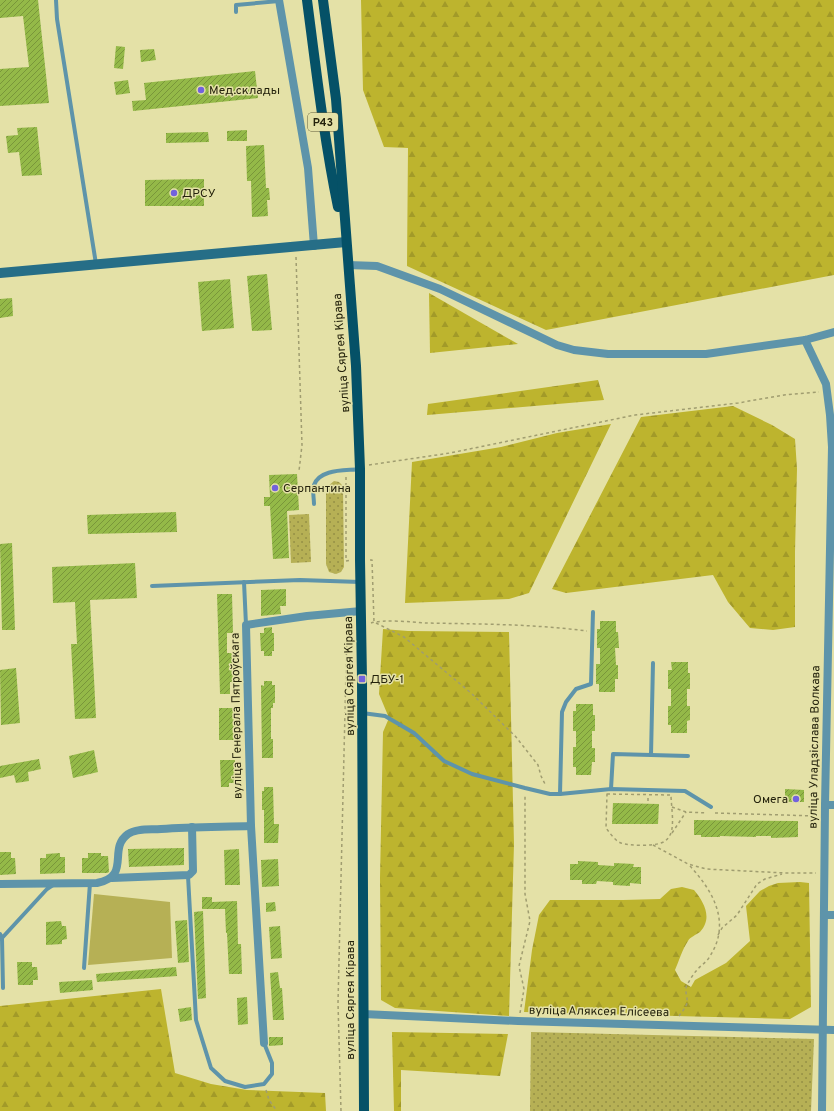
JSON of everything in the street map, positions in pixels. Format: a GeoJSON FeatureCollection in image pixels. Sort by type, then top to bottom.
{"type":"FeatureCollection","features":[{"type":"Feature","properties":{"kind":"main road","name":"вуліца Сяргея Кірава"},"geometry":{"type":"LineString","coordinates":[[307,0],[319,95],[332,177],[346,242]]}},
{"type":"Feature","properties":{"kind":"main road","name":"вуліца Сяргея Кірава"},"geometry":{"type":"LineString","coordinates":[[323,0],[336,99],[356,366],[360,469],[364,1111]]}},
{"type":"Feature","properties":{"kind":"street"},"geometry":{"type":"LineString","coordinates":[[279,0],[308,168],[314,246]]}},
{"type":"Feature","properties":{"kind":"street"},"geometry":{"type":"LineString","coordinates":[[0,273],[346,242]]}},
{"type":"Feature","properties":{"kind":"street"},"geometry":{"type":"LineString","coordinates":[[348,265],[377,266],[440,289],[546,340],[574,350],[608,354],[706,354],[805,340],[834,332]]}},
{"type":"Feature","properties":{"kind":"street","name":"вуліца Уладзіслава Волкава"},"geometry":{"type":"LineString","coordinates":[[805,340],[829,386],[833,448],[831,679],[825,805],[822,1111]]}},
{"type":"Feature","properties":{"kind":"street","name":"вуліца Генерала Пятроўскага"},"geometry":{"type":"LineString","coordinates":[[264,1043],[251,826],[246,625],[307,616],[361,611]]}},
{"type":"Feature","properties":{"kind":"street"},"geometry":{"type":"LineString","coordinates":[[825,805],[834,805]]}},
{"type":"Feature","properties":{"kind":"street"},"geometry":{"type":"LineString","coordinates":[[112,878],[117,866],[119,846],[129,833],[138,830],[251,826]]}},
{"type":"Feature","properties":{"kind":"street"},"geometry":{"type":"LineString","coordinates":[[0,884],[90,883],[104,882],[112,878],[188,876],[193,871],[192,827]]}},
{"type":"Feature","properties":{"kind":"street"},"geometry":{"type":"LineString","coordinates":[[824,915],[834,915]]}},
{"type":"Feature","properties":{"kind":"street","name":"вуліца Аляксея Елісеева"},"geometry":{"type":"LineString","coordinates":[[363,1014],[518,1021],[834,1030]]}},
{"type":"Feature","properties":{"kind":"lane"},"geometry":{"type":"LineString","coordinates":[[56,0],[57,19],[96,264]]}},
{"type":"Feature","properties":{"kind":"lane"},"geometry":{"type":"LineString","coordinates":[[236,12],[236,5],[279,0]]}},
{"type":"Feature","properties":{"kind":"lane"},"geometry":{"type":"LineString","coordinates":[[314,504],[314,485],[317,479],[326,473],[334,471],[360,469]]}},
{"type":"Feature","properties":{"kind":"lane"},"geometry":{"type":"LineString","coordinates":[[152,586],[300,580],[360,582]]}},
{"type":"Feature","properties":{"kind":"lane"},"geometry":{"type":"LineString","coordinates":[[244,582],[246,625]]}},
{"type":"Feature","properties":{"kind":"lane"},"geometry":{"type":"LineString","coordinates":[[560,794],[562,712],[566,702],[576,689],[591,684],[593,612]]}},
{"type":"Feature","properties":{"kind":"lane"},"geometry":{"type":"LineString","coordinates":[[651,755],[653,663]]}},
{"type":"Feature","properties":{"kind":"lane"},"geometry":{"type":"LineString","coordinates":[[362,714],[385,716],[414,733],[444,760],[472,774],[550,794],[611,789],[685,791],[711,807]]}},
{"type":"Feature","properties":{"kind":"lane"},"geometry":{"type":"LineString","coordinates":[[611,789],[614,754],[688,756]]}},
{"type":"Feature","properties":{"kind":"lane"},"geometry":{"type":"LineString","coordinates":[[188,876],[196,1020],[211,1068],[225,1081],[245,1087],[264,1084],[272,1074],[272,1062],[264,1043]]}},
{"type":"Feature","properties":{"kind":"lane"},"geometry":{"type":"LineString","coordinates":[[1,938],[47,889],[55,883]]}},
{"type":"Feature","properties":{"kind":"lane"},"geometry":{"type":"LineString","coordinates":[[84,968],[90,883]]}},
{"type":"Feature","properties":{"kind":"lane"},"geometry":{"type":"LineString","coordinates":[[0,934],[3,988]]}},
{"type":"Feature","properties":{"kind":"path"},"geometry":{"type":"LineString","coordinates":[[296,247],[302,444],[299,471]]}},
{"type":"Feature","properties":{"kind":"path"},"geometry":{"type":"LineString","coordinates":[[360,469],[371,464],[403,461],[450,453],[635,415],[738,403],[829,386]]}},
{"type":"Feature","properties":{"kind":"path"},"geometry":{"type":"LineString","coordinates":[[346,471],[346,561]]}},
{"type":"Feature","properties":{"kind":"path"},"geometry":{"type":"LineString","coordinates":[[372,560],[374,622]]}},
{"type":"Feature","properties":{"kind":"path"},"geometry":{"type":"LineString","coordinates":[[374,622],[495,624],[534,627],[552,626],[592,632]]}},
{"type":"Feature","properties":{"kind":"path"},"geometry":{"type":"LineString","coordinates":[[374,622],[404,637],[471,693],[516,737],[538,765],[541,776],[550,794]]}},
{"type":"Feature","properties":{"kind":"path"},"geometry":{"type":"LineString","coordinates":[[341,1111],[338,1003],[347,628]]}},
{"type":"Feature","properties":{"kind":"path"},"geometry":{"type":"LineString","coordinates":[[518,1021],[524,989],[519,966],[530,921],[525,894],[525,788]]}},
{"type":"Feature","properties":{"kind":"path"},"geometry":{"type":"LineString","coordinates":[[607,794],[606,828],[610,834],[621,843],[653,845],[662,843],[670,836],[686,812]]}},
{"type":"Feature","properties":{"kind":"path"},"geometry":{"type":"LineString","coordinates":[[624,794],[624,801]]}},
{"type":"Feature","properties":{"kind":"path"},"geometry":{"type":"LineString","coordinates":[[648,794],[648,801]]}},
{"type":"Feature","properties":{"kind":"path"},"geometry":{"type":"LineString","coordinates":[[670,836],[672,828],[671,795]]}},
{"type":"Feature","properties":{"kind":"path"},"geometry":{"type":"LineString","coordinates":[[671,805],[672,808],[686,812],[825,816]]}},
{"type":"Feature","properties":{"kind":"path"},"geometry":{"type":"LineString","coordinates":[[653,845],[688,864],[706,869],[785,873],[824,873]]}},
{"type":"Feature","properties":{"kind":"path"},"geometry":{"type":"LineString","coordinates":[[688,864],[705,884],[715,902],[719,915],[717,939]]}},
{"type":"Feature","properties":{"kind":"path"},"geometry":{"type":"LineString","coordinates":[[674,1025],[687,1003],[686,987],[697,969],[710,957],[722,928],[737,915],[757,884],[765,879],[785,873]]}},
{"type":"Feature","properties":{"kind":"path"},"geometry":{"type":"LineString","coordinates":[[264,1084],[269,1100],[277,1111]]}},
{"type":"Feature","properties":{"kind":"shaded area"},"geometry":{"type":"Polygon","coordinates":[[[334,481],[339,482],[343,486],[344,567],[341,572],[336,574],[329,572],[326,564],[326,493],[328,486],[334,481]]]}},
{"type":"Feature","properties":{"kind":"shaded area"},"geometry":{"type":"Polygon","coordinates":[[[309,514],[311,562],[291,563],[289,515],[309,514]]]}},
{"type":"Feature","properties":{"kind":"shaded area"},"geometry":{"type":"Polygon","coordinates":[[[94,894],[170,902],[172,958],[88,965],[94,894]]]}},
{"type":"Feature","properties":{"kind":"shaded area"},"geometry":{"type":"Polygon","coordinates":[[[531,1032],[814,1039],[811,1111],[530,1111],[531,1032]]]}},
{"type":"Feature","properties":{"kind":"green space"},"geometry":{"type":"Polygon","coordinates":[[[361,0],[834,0],[834,275],[546,330],[407,266],[408,148],[384,147],[363,90],[361,0]]]}},
{"type":"Feature","properties":{"kind":"green space"},"geometry":{"type":"Polygon","coordinates":[[[429,293],[518,344],[430,353],[429,293]]]}},
{"type":"Feature","properties":{"kind":"green space"},"geometry":{"type":"Polygon","coordinates":[[[598,380],[604,400],[427,415],[428,404],[598,380]]]}},
{"type":"Feature","properties":{"kind":"green space"},"geometry":{"type":"Polygon","coordinates":[[[733,406],[772,425],[795,439],[797,469],[795,627],[773,630],[750,628],[728,602],[713,575],[566,593],[552,589],[641,417],[733,406]]]}},
{"type":"Feature","properties":{"kind":"green space"},"geometry":{"type":"Polygon","coordinates":[[[611,424],[529,593],[509,599],[405,603],[412,462],[501,447],[557,433],[611,424]]]}},
{"type":"Feature","properties":{"kind":"green space"},"geometry":{"type":"Polygon","coordinates":[[[383,629],[408,631],[509,632],[514,844],[509,1016],[395,1008],[381,1000],[380,878],[383,732],[389,718],[379,694],[383,629]]]}},
{"type":"Feature","properties":{"kind":"green space"},"geometry":{"type":"Polygon","coordinates":[[[778,883],[809,883],[811,1007],[790,1019],[524,1012],[532,950],[539,915],[550,900],[660,899],[671,889],[682,887],[694,890],[706,910],[706,921],[700,932],[688,941],[675,970],[681,981],[691,987],[695,980],[726,963],[750,941],[746,906],[760,891],[778,883]]]}},
{"type":"Feature","properties":{"kind":"green space"},"geometry":{"type":"Polygon","coordinates":[[[161,989],[175,1073],[211,1084],[247,1090],[325,1093],[326,1111],[0,1111],[0,1006],[161,989]]]}},
{"type":"Feature","properties":{"kind":"green space"},"geometry":{"type":"Polygon","coordinates":[[[392,1032],[508,1034],[500,1076],[401,1070],[401,1111],[394,1111],[392,1032]]]}},
{"type":"Feature","properties":{"kind":"building"},"geometry":{"type":"Polygon","coordinates":[[[0,0],[38,0],[49,103],[0,106],[0,69],[29,67],[23,16],[0,18],[0,0]]]}},
{"type":"Feature","properties":{"kind":"building"},"geometry":{"type":"Polygon","coordinates":[[[116,46],[125,47],[123,69],[114,68],[116,46]]]}},
{"type":"Feature","properties":{"kind":"building"},"geometry":{"type":"Polygon","coordinates":[[[154,49],[156,60],[141,62],[140,50],[154,49]]]}},
{"type":"Feature","properties":{"kind":"building","name":"Мед.склады"},"geometry":{"type":"Polygon","coordinates":[[[255,71],[258,98],[133,111],[132,101],[146,100],[144,83],[255,71]]]}},
{"type":"Feature","properties":{"kind":"building"},"geometry":{"type":"Polygon","coordinates":[[[128,80],[130,93],[116,95],[114,82],[128,80]]]}},
{"type":"Feature","properties":{"kind":"building"},"geometry":{"type":"Polygon","coordinates":[[[37,127],[42,175],[22,176],[19,152],[8,153],[6,136],[18,135],[17,128],[37,127]]]}},
{"type":"Feature","properties":{"kind":"building"},"geometry":{"type":"Polygon","coordinates":[[[247,130],[247,141],[227,141],[227,131],[247,130]]]}},
{"type":"Feature","properties":{"kind":"building"},"geometry":{"type":"Polygon","coordinates":[[[208,132],[209,142],[166,143],[166,133],[208,132]]]}},
{"type":"Feature","properties":{"kind":"building"},"geometry":{"type":"Polygon","coordinates":[[[264,145],[266,188],[269,188],[270,200],[267,200],[268,216],[252,217],[251,181],[247,181],[246,146],[264,145]]]}},
{"type":"Feature","properties":{"kind":"building","name":"ДРСУ"},"geometry":{"type":"Polygon","coordinates":[[[204,179],[204,206],[145,206],[145,180],[204,179]]]}},
{"type":"Feature","properties":{"kind":"building"},"geometry":{"type":"Polygon","coordinates":[[[267,274],[272,330],[252,331],[247,276],[267,274]]]}},
{"type":"Feature","properties":{"kind":"building"},"geometry":{"type":"Polygon","coordinates":[[[230,279],[234,328],[202,331],[198,282],[230,279]]]}},
{"type":"Feature","properties":{"kind":"building"},"geometry":{"type":"Polygon","coordinates":[[[12,298],[13,316],[0,318],[0,299],[12,298]]]}},
{"type":"Feature","properties":{"kind":"building"},"geometry":{"type":"Polygon","coordinates":[[[297,474],[299,510],[287,511],[289,558],[273,559],[270,506],[264,506],[264,497],[270,497],[269,475],[297,474]]]}},
{"type":"Feature","properties":{"kind":"building"},"geometry":{"type":"Polygon","coordinates":[[[176,512],[177,532],[88,534],[87,515],[176,512]]]}},
{"type":"Feature","properties":{"kind":"building"},"geometry":{"type":"Polygon","coordinates":[[[12,543],[15,630],[2,630],[0,544],[12,543]]]}},
{"type":"Feature","properties":{"kind":"building"},"geometry":{"type":"Polygon","coordinates":[[[135,563],[137,598],[90,600],[96,718],[75,719],[71,644],[77,644],[75,602],[53,603],[52,567],[135,563]]]}},
{"type":"Feature","properties":{"kind":"building"},"geometry":{"type":"Polygon","coordinates":[[[286,589],[286,606],[280,606],[281,614],[261,616],[261,590],[286,589]]]}},
{"type":"Feature","properties":{"kind":"building"},"geometry":{"type":"Polygon","coordinates":[[[217,594],[232,594],[233,633],[227,633],[227,653],[232,653],[233,682],[230,682],[230,694],[220,694],[217,594]]]}},
{"type":"Feature","properties":{"kind":"building"},"geometry":{"type":"Polygon","coordinates":[[[600,621],[616,621],[616,632],[618,632],[619,648],[615,648],[616,665],[618,665],[618,679],[615,679],[615,692],[599,692],[599,684],[596,684],[596,664],[600,664],[600,648],[597,648],[597,629],[600,629],[600,621]]]}},
{"type":"Feature","properties":{"kind":"building"},"geometry":{"type":"Polygon","coordinates":[[[272,627],[272,633],[274,633],[274,651],[272,651],[272,656],[264,656],[264,651],[261,651],[260,633],[264,633],[264,628],[272,627]]]}},
{"type":"Feature","properties":{"kind":"building"},"geometry":{"type":"Polygon","coordinates":[[[671,662],[688,662],[690,689],[687,689],[687,706],[690,706],[690,720],[687,721],[687,733],[671,733],[671,725],[668,725],[668,706],[671,706],[671,689],[668,689],[668,670],[672,670],[671,662]]]}},
{"type":"Feature","properties":{"kind":"building"},"geometry":{"type":"Polygon","coordinates":[[[16,668],[20,723],[1,725],[0,670],[16,668]]]}},
{"type":"Feature","properties":{"kind":"building"},"geometry":{"type":"Polygon","coordinates":[[[264,681],[272,681],[272,685],[275,685],[275,703],[273,703],[273,708],[271,708],[271,739],[273,739],[273,758],[262,758],[261,685],[264,686],[264,681]]]}},
{"type":"Feature","properties":{"kind":"building"},"geometry":{"type":"Polygon","coordinates":[[[576,704],[593,704],[595,731],[592,731],[592,748],[595,748],[595,762],[592,762],[591,775],[576,775],[576,767],[573,767],[573,747],[576,747],[576,731],[573,731],[573,711],[576,711],[576,704]]]}},
{"type":"Feature","properties":{"kind":"building"},"geometry":{"type":"Polygon","coordinates":[[[219,708],[234,708],[234,740],[219,740],[219,708]]]}},
{"type":"Feature","properties":{"kind":"building"},"geometry":{"type":"Polygon","coordinates":[[[94,750],[98,772],[73,778],[69,756],[94,750]]]}},
{"type":"Feature","properties":{"kind":"building"},"geometry":{"type":"Polygon","coordinates":[[[39,759],[41,769],[28,772],[29,781],[16,783],[14,775],[0,778],[0,766],[39,759]]]}},
{"type":"Feature","properties":{"kind":"building"},"geometry":{"type":"Polygon","coordinates":[[[220,760],[235,760],[235,783],[229,783],[229,787],[221,787],[220,760]]]}},
{"type":"Feature","properties":{"kind":"building"},"geometry":{"type":"Polygon","coordinates":[[[264,787],[273,787],[274,824],[279,824],[278,843],[264,843],[264,810],[262,810],[262,791],[264,791],[264,787]]]}},
{"type":"Feature","properties":{"kind":"building"},"geometry":{"type":"Polygon","coordinates":[[[785,789],[804,790],[804,802],[785,802],[785,789]]]}},
{"type":"Feature","properties":{"kind":"building"},"geometry":{"type":"Polygon","coordinates":[[[613,803],[659,804],[658,824],[612,824],[613,803]]]}},
{"type":"Feature","properties":{"kind":"building"},"geometry":{"type":"Polygon","coordinates":[[[694,820],[798,821],[798,837],[701,837],[701,835],[694,835],[694,820]]]}},
{"type":"Feature","properties":{"kind":"building"},"geometry":{"type":"Polygon","coordinates":[[[184,848],[184,865],[129,867],[128,849],[184,848]]]}},
{"type":"Feature","properties":{"kind":"building"},"geometry":{"type":"Polygon","coordinates":[[[239,849],[240,885],[225,885],[224,850],[239,849]]]}},
{"type":"Feature","properties":{"kind":"building"},"geometry":{"type":"Polygon","coordinates":[[[0,852],[11,852],[11,858],[15,858],[16,874],[0,875],[0,852]]]}},
{"type":"Feature","properties":{"kind":"building"},"geometry":{"type":"Polygon","coordinates":[[[60,853],[60,857],[65,857],[65,873],[40,874],[40,858],[46,858],[46,854],[60,853]]]}},
{"type":"Feature","properties":{"kind":"building"},"geometry":{"type":"Polygon","coordinates":[[[88,853],[101,853],[101,856],[108,856],[109,872],[82,873],[82,858],[88,858],[88,853]]]}},
{"type":"Feature","properties":{"kind":"building"},"geometry":{"type":"Polygon","coordinates":[[[278,859],[279,886],[262,887],[261,860],[278,859]]]}},
{"type":"Feature","properties":{"kind":"building"},"geometry":{"type":"Polygon","coordinates":[[[578,861],[598,862],[598,865],[614,866],[614,863],[634,864],[633,867],[641,867],[641,884],[630,883],[630,886],[613,885],[613,882],[597,881],[596,884],[582,884],[582,880],[570,880],[570,864],[578,864],[578,861]]]}},
{"type":"Feature","properties":{"kind":"building"},"geometry":{"type":"Polygon","coordinates":[[[202,897],[212,897],[212,902],[237,901],[238,944],[241,944],[242,974],[229,974],[225,909],[202,909],[202,897]]]}},
{"type":"Feature","properties":{"kind":"building"},"geometry":{"type":"Polygon","coordinates":[[[275,902],[276,911],[266,912],[266,903],[275,902]]]}},
{"type":"Feature","properties":{"kind":"building"},"geometry":{"type":"Polygon","coordinates":[[[203,911],[206,998],[198,999],[194,912],[203,911]]]}},
{"type":"Feature","properties":{"kind":"building"},"geometry":{"type":"Polygon","coordinates":[[[187,920],[189,962],[178,963],[175,921],[187,920]]]}},
{"type":"Feature","properties":{"kind":"building"},"geometry":{"type":"Polygon","coordinates":[[[61,921],[62,926],[66,926],[67,939],[62,940],[62,944],[46,945],[46,922],[61,921]]]}},
{"type":"Feature","properties":{"kind":"building"},"geometry":{"type":"Polygon","coordinates":[[[280,926],[282,958],[271,959],[269,927],[280,926]]]}},
{"type":"Feature","properties":{"kind":"building"},"geometry":{"type":"Polygon","coordinates":[[[17,962],[32,962],[32,967],[37,967],[38,980],[33,980],[33,985],[18,985],[17,962]]]}},
{"type":"Feature","properties":{"kind":"building"},"geometry":{"type":"Polygon","coordinates":[[[176,967],[177,976],[97,982],[96,974],[176,967]]]}},
{"type":"Feature","properties":{"kind":"building"},"geometry":{"type":"Polygon","coordinates":[[[278,972],[280,988],[282,988],[284,1020],[273,1020],[270,973],[278,972]]]}},
{"type":"Feature","properties":{"kind":"building"},"geometry":{"type":"Polygon","coordinates":[[[92,980],[93,990],[60,993],[59,982],[92,980]]]}},
{"type":"Feature","properties":{"kind":"building"},"geometry":{"type":"Polygon","coordinates":[[[247,997],[248,1024],[238,1025],[237,998],[247,997]]]}},
{"type":"Feature","properties":{"kind":"building"},"geometry":{"type":"Polygon","coordinates":[[[191,1007],[192,1020],[180,1022],[178,1009],[191,1007]]]}},
{"type":"Feature","properties":{"kind":"building"},"geometry":{"type":"Polygon","coordinates":[[[269,1037],[283,1037],[283,1045],[269,1046],[269,1037]]]}},
{"type":"Feature","properties":{"kind":"place","name":"Мед.склады"},"geometry":{"type":"Point","coordinates":[201,90]}},
{"type":"Feature","properties":{"kind":"place","name":"ДРСУ"},"geometry":{"type":"Point","coordinates":[174,193]}},
{"type":"Feature","properties":{"kind":"place","name":"Серпантина"},"geometry":{"type":"Point","coordinates":[275,488]}},
{"type":"Feature","properties":{"kind":"place","name":"ДБУ-1"},"geometry":{"type":"Point","coordinates":[362,679]}},
{"type":"Feature","properties":{"kind":"place","name":"Омега"},"geometry":{"type":"Point","coordinates":[796,799]}}]}
